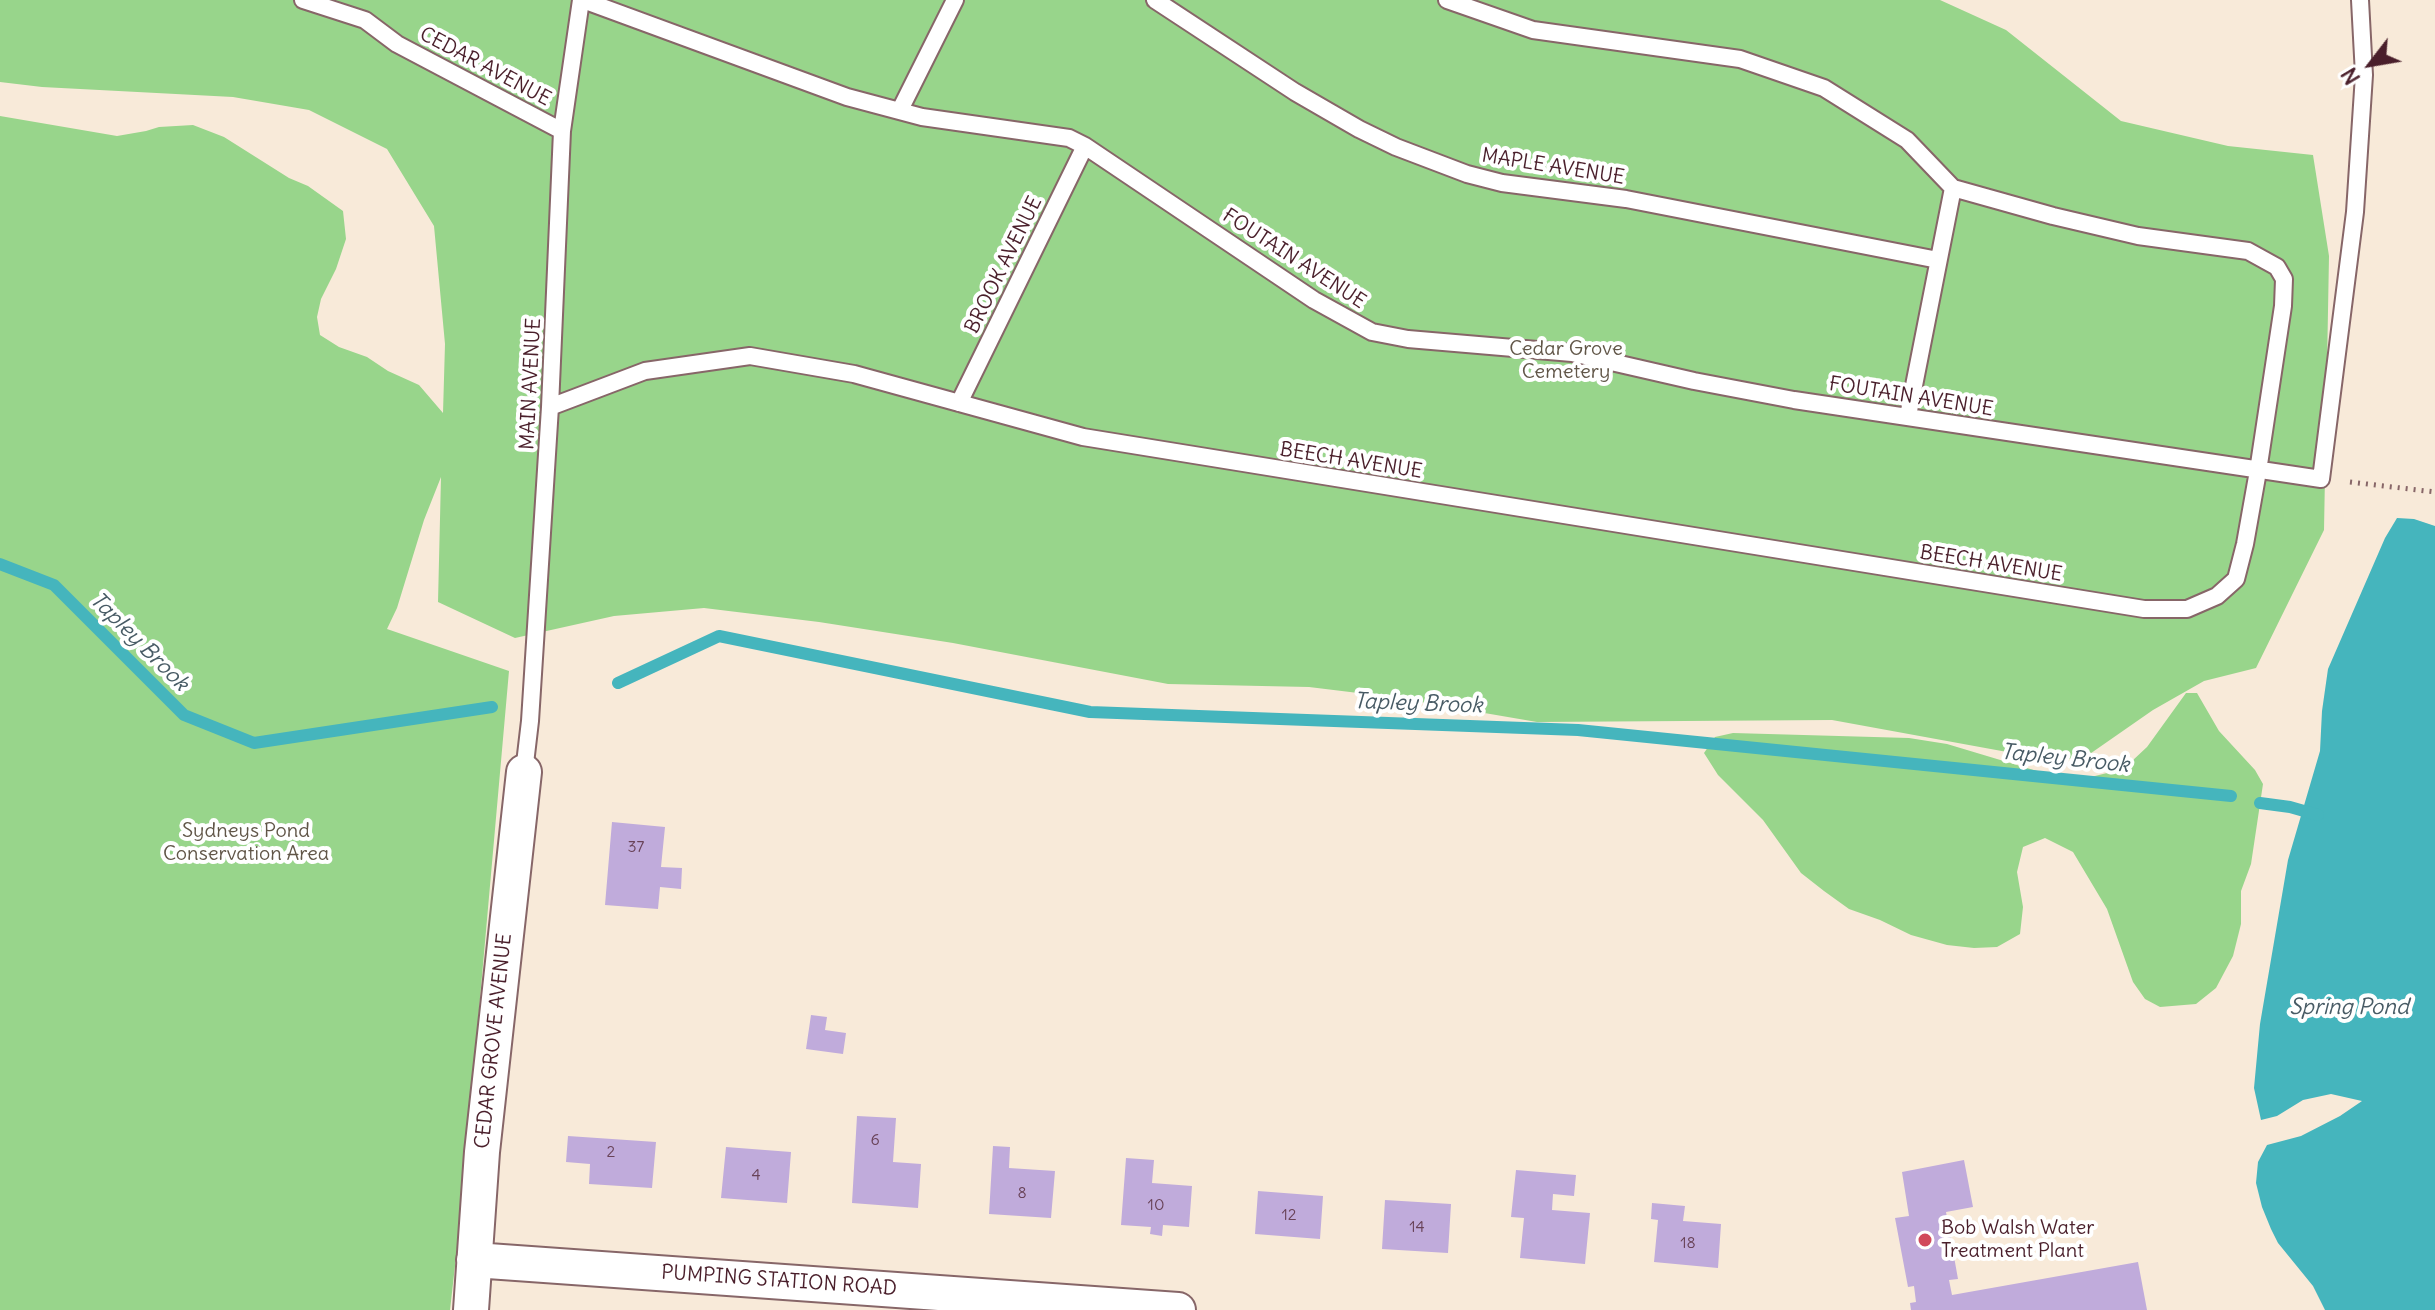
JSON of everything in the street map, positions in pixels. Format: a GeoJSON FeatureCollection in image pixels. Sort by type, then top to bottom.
{"type":"FeatureCollection","features":[{"type":"Feature","properties":{"kind":"street","name":"CEDAR GROVE AVENUE"},"geometry":{"type":"LineString","coordinates":[[471,1310],[482,1152],[524,772]]}},
{"type":"Feature","properties":{"kind":"street","name":"PUMPING STATION ROAD"},"geometry":{"type":"LineString","coordinates":[[474,1260],[906,1300],[1178,1310]]}},
{"type":"Feature","properties":{"kind":"lane","name":"CEDAR AVENUE"},"geometry":{"type":"LineString","coordinates":[[303,0],[365,20],[397,44],[562,131]]}},
{"type":"Feature","properties":{"kind":"lane"},"geometry":{"type":"LineString","coordinates":[[354,0],[365,20]]}},
{"type":"Feature","properties":{"kind":"lane","name":"FOUTAIN AVENUE"},"geometry":{"type":"LineString","coordinates":[[582,0],[847,97],[933,119],[1069,138],[1314,300],[1372,332],[1408,339],[1572,353],[1794,400],[2321,479]]}},
{"type":"Feature","properties":{"kind":"lane","name":"MAIN AVENUE"},"geometry":{"type":"LineString","coordinates":[[524,772],[550,407],[562,131],[582,0]]}},
{"type":"Feature","properties":{"kind":"lane"},"geometry":{"type":"LineString","coordinates":[[900,110],[955,0]]}},
{"type":"Feature","properties":{"kind":"lane","name":"MAPLE AVENUE"},"geometry":{"type":"LineString","coordinates":[[1155,0],[1295,92],[1359,129],[1467,174],[1502,183],[1626,199],[1938,260]]}},
{"type":"Feature","properties":{"kind":"lane"},"geometry":{"type":"LineString","coordinates":[[1447,0],[1533,30],[1740,59],[1824,88],[1907,140],[1953,188],[1908,416]]}},
{"type":"Feature","properties":{"kind":"lane"},"geometry":{"type":"LineString","coordinates":[[2321,479],[2355,212],[2364,75],[2360,0]]}},
{"type":"Feature","properties":{"kind":"lane","name":"BROOK AVENUE"},"geometry":{"type":"LineString","coordinates":[[959,403],[1085,146]]}},
{"type":"Feature","properties":{"kind":"lane","name":"BEECH AVENUE"},"geometry":{"type":"LineString","coordinates":[[550,407],[645,371],[750,356],[854,374],[1083,437],[2144,609],[2187,609],[2217,596],[2236,579],[2245,544],[2283,306],[2284,279],[2277,267],[2248,251],[2138,236],[1953,188]]}},
{"type":"Feature","properties":{"kind":"path"},"geometry":{"type":"LineString","coordinates":[[2321,479],[2435,492]]}},
{"type":"Feature","properties":{"kind":"green space","name":"Cedar Grove Cemetery"},"geometry":{"type":"Polygon","coordinates":[[[0,0],[1940,0],[2006,30],[2121,121],[2228,146],[2313,155],[2329,256],[2324,530],[2256,668],[2204,681],[2153,710],[2084,758],[2051,760],[1832,720],[1537,722],[1391,697],[1309,687],[1168,684],[953,643],[704,608],[614,616],[515,638],[438,602],[441,477],[387,629],[509,671],[450,1310],[0,1310],[0,116],[117,136],[159,127],[193,125],[224,137],[289,178],[308,186],[343,211],[346,239],[321,299],[317,317],[320,335],[419,385],[443,413],[445,344],[434,226],[387,149],[309,110],[233,97],[0,82],[0,0]]]}},
{"type":"Feature","properties":{"kind":"green space"},"geometry":{"type":"Polygon","coordinates":[[[2186,693],[2197,693],[2219,731],[2255,770],[2263,784],[2251,864],[2241,891],[2241,924],[2233,956],[2216,988],[2196,1004],[2160,1007],[2145,999],[2133,982],[2107,909],[2073,852],[2045,838],[2023,847],[2017,872],[2023,907],[2020,934],[1997,947],[1947,945],[1911,935],[1849,909],[1801,873],[1763,820],[1718,775],[1704,753],[1715,737],[1733,733],[1909,738],[1947,744],[2057,777],[2087,778],[2111,772],[2132,761],[2147,747],[2186,693]]]}},
{"type":"Feature","properties":{"kind":"water","name":"Spring Pond"},"geometry":{"type":"Polygon","coordinates":[[[2397,518],[2414,519],[2435,526],[2435,1310],[2325,1310],[2313,1286],[2278,1243],[2271,1229],[2256,1183],[2258,1162],[2267,1145],[2301,1136],[2362,1101],[2331,1094],[2303,1100],[2277,1116],[2261,1120],[2254,1088],[2260,1024],[2288,860],[2320,751],[2328,669],[2385,538],[2397,518]]]}},
{"type":"Feature","properties":{"kind":"building"},"geometry":{"type":"Polygon","coordinates":[[[612,822],[665,827],[661,867],[682,868],[681,889],[660,887],[658,909],[605,905],[612,822]]]}},
{"type":"Feature","properties":{"kind":"building"},"geometry":{"type":"Polygon","coordinates":[[[811,1015],[827,1017],[825,1030],[846,1033],[843,1054],[806,1049],[811,1015]]]}},
{"type":"Feature","properties":{"kind":"building"},"geometry":{"type":"Polygon","coordinates":[[[857,1116],[896,1118],[893,1162],[921,1164],[918,1208],[852,1203],[857,1116]]]}},
{"type":"Feature","properties":{"kind":"building"},"geometry":{"type":"Polygon","coordinates":[[[568,1136],[656,1142],[652,1188],[589,1184],[590,1164],[566,1162],[568,1136]]]}},
{"type":"Feature","properties":{"kind":"building"},"geometry":{"type":"Polygon","coordinates":[[[993,1146],[1010,1147],[1009,1168],[1055,1171],[1051,1218],[989,1214],[993,1146]]]}},
{"type":"Feature","properties":{"kind":"building"},"geometry":{"type":"Polygon","coordinates":[[[726,1147],[791,1152],[787,1203],[721,1198],[726,1147]]]}},
{"type":"Feature","properties":{"kind":"building"},"geometry":{"type":"Polygon","coordinates":[[[1126,1158],[1154,1160],[1152,1183],[1192,1186],[1189,1227],[1163,1225],[1162,1236],[1150,1234],[1151,1227],[1121,1225],[1126,1158]]]}},
{"type":"Feature","properties":{"kind":"building","name":"Bob Walsh Water Treatment Plant"},"geometry":{"type":"Polygon","coordinates":[[[1964,1160],[1973,1207],[1946,1212],[1958,1279],[1949,1280],[1952,1295],[2138,1262],[2147,1310],[1911,1310],[1910,1303],[1916,1302],[1914,1286],[1908,1287],[1895,1218],[1909,1216],[1902,1172],[1964,1160]]]}},
{"type":"Feature","properties":{"kind":"building"},"geometry":{"type":"Polygon","coordinates":[[[1516,1170],[1576,1175],[1574,1196],[1553,1194],[1552,1210],[1590,1213],[1585,1264],[1520,1258],[1524,1218],[1511,1217],[1516,1170]]]}},
{"type":"Feature","properties":{"kind":"building"},"geometry":{"type":"Polygon","coordinates":[[[1258,1191],[1323,1196],[1320,1239],[1255,1234],[1258,1191]]]}},
{"type":"Feature","properties":{"kind":"building"},"geometry":{"type":"Polygon","coordinates":[[[1385,1200],[1451,1204],[1448,1253],[1382,1249],[1385,1200]]]}},
{"type":"Feature","properties":{"kind":"building"},"geometry":{"type":"Polygon","coordinates":[[[1652,1203],[1685,1206],[1683,1221],[1721,1224],[1718,1268],[1654,1262],[1658,1220],[1651,1219],[1652,1203]]]}},
{"type":"Feature","properties":{"kind":"waterway","name":"Tapley Brook"},"geometry":{"type":"LineString","coordinates":[[0,564],[54,585],[184,715],[254,743],[492,707]]}},
{"type":"Feature","properties":{"kind":"waterway","name":"Tapley Brook"},"geometry":{"type":"LineString","coordinates":[[618,683],[719,636],[1090,712],[1578,730],[2231,796]]}},
{"type":"Feature","properties":{"kind":"waterway","name":"Tapley Brook"},"geometry":{"type":"LineString","coordinates":[[2260,803],[2318,815]]}},
{"type":"Feature","properties":{"kind":"place","name":"Bob Walsh Water Treatment Plant"},"geometry":{"type":"Point","coordinates":[1925,1240]}},
{"type":"Feature","properties":{"kind":"park label","name":"Sydneys Pond Conservation Area"},"geometry":{"type":"Point","coordinates":[246,842]}}]}
